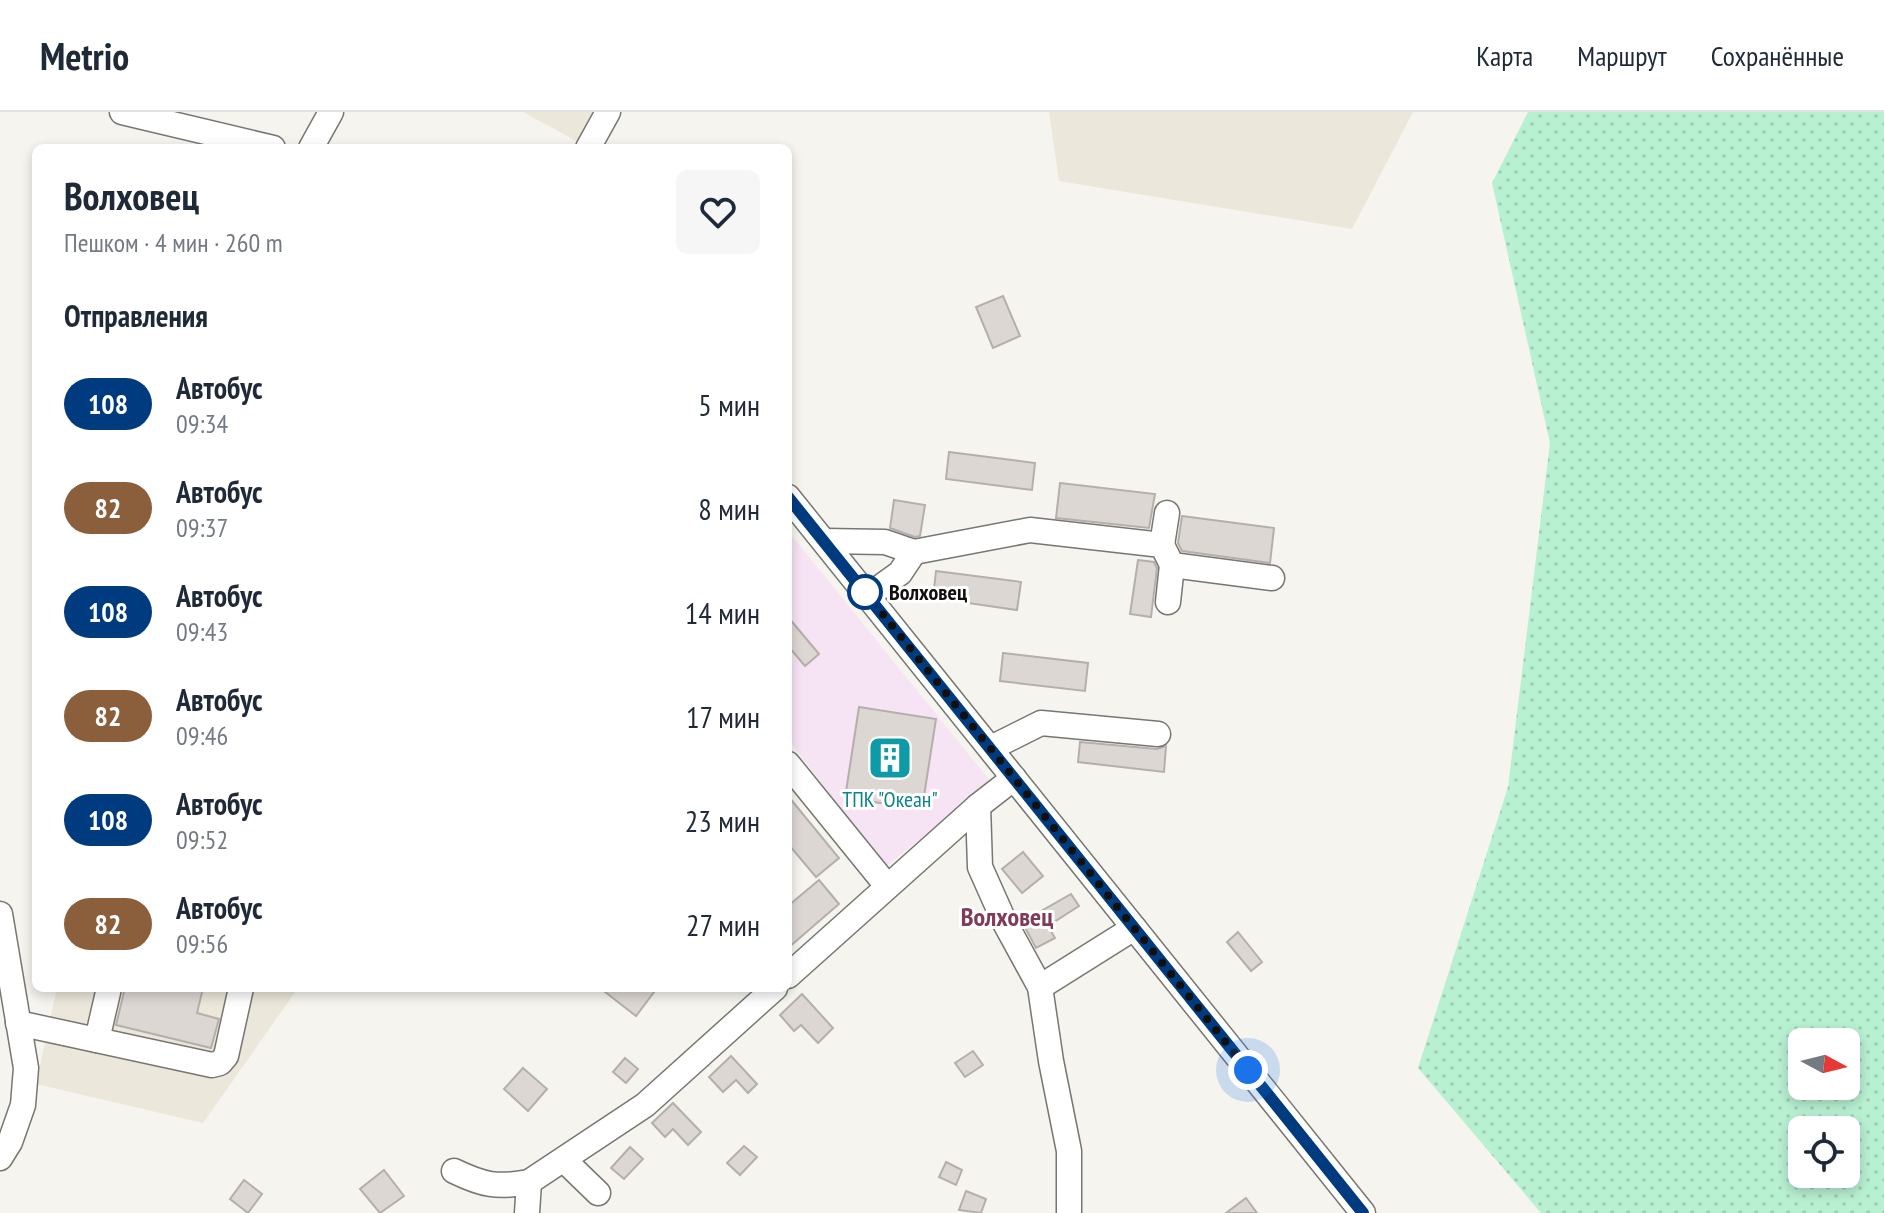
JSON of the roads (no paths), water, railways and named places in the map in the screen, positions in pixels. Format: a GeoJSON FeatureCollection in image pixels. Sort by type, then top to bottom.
{"type":"FeatureCollection","features":[{"type":"Feature","properties":{"kind":"street"},"geometry":{"type":"LineString","coordinates":[[122,112],[256,144]]}},
{"type":"Feature","properties":{"kind":"street"},"geometry":{"type":"LineString","coordinates":[[313,144],[331,112]]}},
{"type":"Feature","properties":{"kind":"street"},"geometry":{"type":"LineString","coordinates":[[590,144],[608,112]]}},
{"type":"Feature","properties":{"kind":"street"},"geometry":{"type":"LineString","coordinates":[[792,502],[1363,1213]]}},
{"type":"Feature","properties":{"kind":"street"},"geometry":{"type":"LineString","coordinates":[[1167,513],[1168,602]]}},
{"type":"Feature","properties":{"kind":"street"},"geometry":{"type":"LineString","coordinates":[[824,541],[885,542],[914,552],[1030,530],[1272,578]]}},
{"type":"Feature","properties":{"kind":"street"},"geometry":{"type":"LineString","coordinates":[[868,596],[900,573],[914,552]]}},
{"type":"Feature","properties":{"kind":"street"},"geometry":{"type":"LineString","coordinates":[[991,748],[1041,723],[1158,734]]}},
{"type":"Feature","properties":{"kind":"street"},"geometry":{"type":"LineString","coordinates":[[792,769],[887,886]]}},
{"type":"Feature","properties":{"kind":"street"},"geometry":{"type":"LineString","coordinates":[[792,972],[978,806],[1014,778]]}},
{"type":"Feature","properties":{"kind":"street"},"geometry":{"type":"LineString","coordinates":[[978,806],[980,867],[1005,923],[1040,987],[1069,1151],[1069,1213]]}},
{"type":"Feature","properties":{"kind":"street"},"geometry":{"type":"LineString","coordinates":[[0,914],[26,1068],[23,1105],[10,1142],[0,1158]]}},
{"type":"Feature","properties":{"kind":"street"},"geometry":{"type":"LineString","coordinates":[[1040,987],[1134,928]]}},
{"type":"Feature","properties":{"kind":"street"},"geometry":{"type":"LineString","coordinates":[[97,1040],[108,992]]}},
{"type":"Feature","properties":{"kind":"street"},"geometry":{"type":"LineString","coordinates":[[18,1023],[216,1064],[226,1056],[240,992]]}},
{"type":"Feature","properties":{"kind":"street"},"geometry":{"type":"LineString","coordinates":[[454,1171],[482,1184],[509,1186],[529,1182],[645,1105],[771,992]]}},
{"type":"Feature","properties":{"kind":"street"},"geometry":{"type":"LineString","coordinates":[[564,1160],[598,1193]]}},
{"type":"Feature","properties":{"kind":"street"},"geometry":{"type":"LineString","coordinates":[[527,1213],[529,1182]]}},
{"type":"Feature","properties":{"kind":"place","name":"Волховец"},"geometry":{"type":"Point","coordinates":[865,592]}},
{"type":"Feature","properties":{"kind":"place","name":"ТПК \"Океан\""},"geometry":{"type":"Point","coordinates":[890,758]}},
{"type":"Feature","properties":{"kind":"district","name":"Волховец"},"geometry":{"type":"Point","coordinates":[1007,916]}}]}
